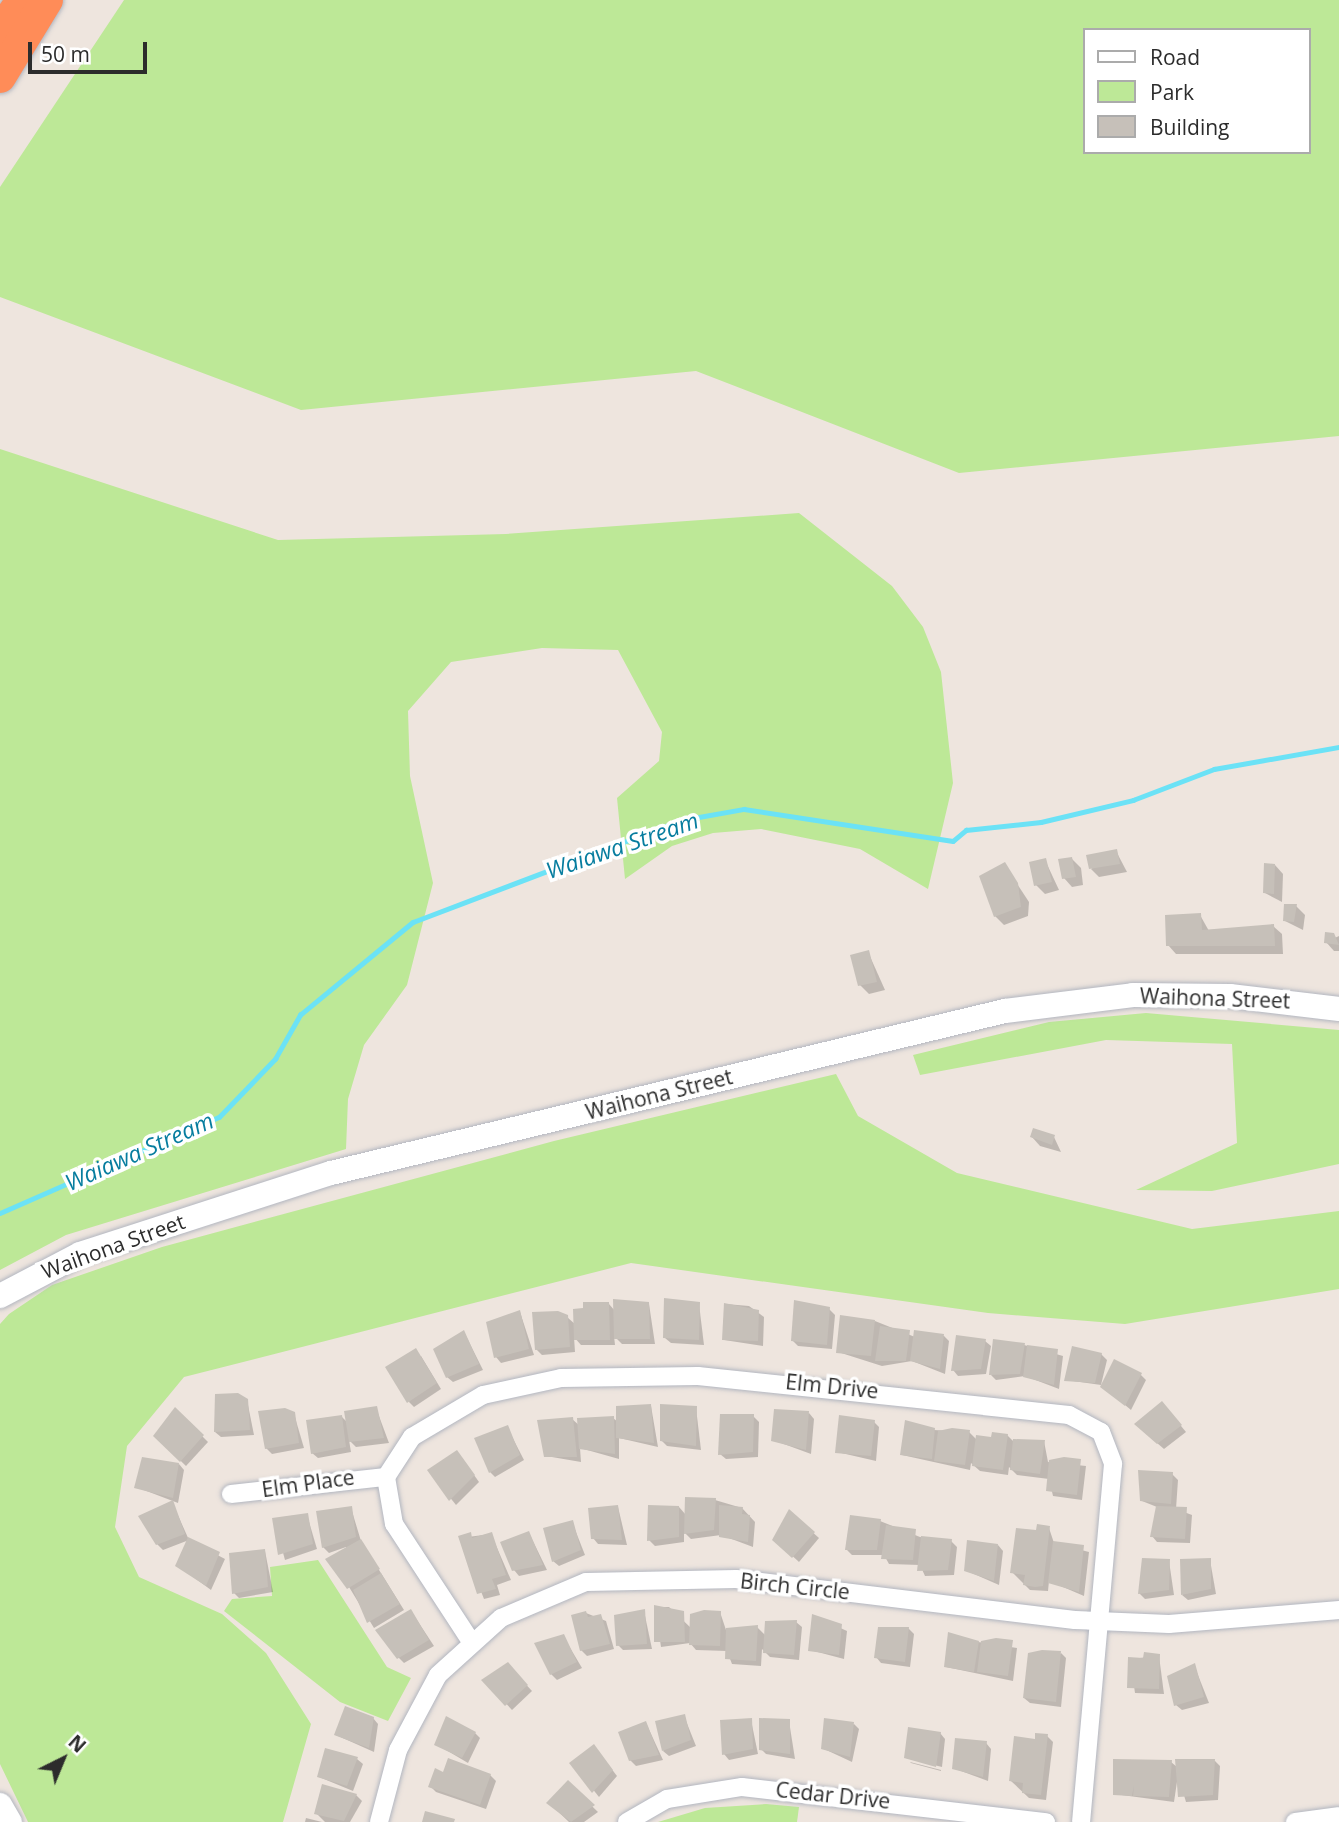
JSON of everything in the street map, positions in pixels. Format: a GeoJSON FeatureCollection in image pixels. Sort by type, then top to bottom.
{"type":"FeatureCollection","features":[{"type":"Feature","properties":{"kind":"highway"},"geometry":{"type":"LineString","coordinates":[[0,32],[22,0]]}},
{"type":"Feature","properties":{"kind":"highway"},"geometry":{"type":"LineString","coordinates":[[0,77],[47,0]]}},
{"type":"Feature","properties":{"kind":"street","name":"Waihona Street"},"geometry":{"type":"LineString","coordinates":[[0,1296],[80,1254],[331,1173],[1005,1011],[1133,995],[1230,996],[1339,1009]]}},
{"type":"Feature","properties":{"kind":"street","name":"Elm Drive"},"geometry":{"type":"LineString","coordinates":[[386,1477],[412,1437],[452,1409],[519,1384],[561,1378],[767,1380],[1069,1415],[1097,1428],[1111,1452],[1081,1822]]}},
{"type":"Feature","properties":{"kind":"street","name":"Elm Place"},"geometry":{"type":"LineString","coordinates":[[231,1494],[386,1477]]}},
{"type":"Feature","properties":{"kind":"street"},"geometry":{"type":"LineString","coordinates":[[386,1477],[398,1531],[470,1640]]}},
{"type":"Feature","properties":{"kind":"street","name":"Birch Circle"},"geometry":{"type":"LineString","coordinates":[[379,1822],[409,1723],[438,1675],[470,1640],[535,1600],[619,1578],[804,1585],[1099,1622],[1232,1622],[1339,1610]]}},
{"type":"Feature","properties":{"kind":"street","name":"Cedar Drive"},"geometry":{"type":"LineString","coordinates":[[627,1822],[667,1799],[742,1787],[1046,1822]]}},
{"type":"Feature","properties":{"kind":"street"},"geometry":{"type":"LineString","coordinates":[[0,1805],[10,1822]]}},
{"type":"Feature","properties":{"kind":"street"},"geometry":{"type":"LineString","coordinates":[[1295,1822],[1339,1816]]}},
{"type":"Feature","properties":{"kind":"green space"},"geometry":{"type":"Polygon","coordinates":[[[124,0],[1339,0],[1339,436],[959,473],[696,371],[301,410],[0,297],[0,187],[124,0]]]}},
{"type":"Feature","properties":{"kind":"green space"},"geometry":{"type":"Polygon","coordinates":[[[0,449],[278,540],[506,534],[799,513],[892,586],[923,627],[941,672],[953,783],[928,889],[860,849],[761,829],[713,833],[672,846],[625,879],[617,798],[659,761],[662,732],[618,650],[542,648],[451,662],[408,711],[410,776],[433,883],[407,985],[364,1045],[348,1099],[346,1149],[66,1235],[0,1270],[0,449]]]}},
{"type":"Feature","properties":{"kind":"green space"},"geometry":{"type":"Polygon","coordinates":[[[1146,1013],[1339,1030],[1339,1164],[1212,1191],[1136,1190],[1237,1143],[1232,1044],[1106,1040],[920,1075],[913,1055],[1049,1022],[1146,1013]]]}},
{"type":"Feature","properties":{"kind":"green space"},"geometry":{"type":"Polygon","coordinates":[[[836,1074],[858,1116],[957,1173],[1192,1229],[1339,1211],[1339,1289],[1125,1324],[988,1313],[631,1263],[184,1377],[127,1446],[115,1527],[139,1577],[222,1614],[266,1653],[311,1724],[283,1822],[28,1822],[0,1764],[0,1324],[9,1314],[52,1285],[162,1247],[554,1141],[836,1074]]]}},
{"type":"Feature","properties":{"kind":"green space"},"geometry":{"type":"Polygon","coordinates":[[[318,1560],[387,1667],[411,1678],[388,1721],[340,1702],[224,1611],[232,1599],[272,1596],[270,1567],[318,1560]]]}},
{"type":"Feature","properties":{"kind":"green space"},"geometry":{"type":"Polygon","coordinates":[[[766,1804],[799,1807],[797,1822],[658,1822],[705,1808],[766,1804]]]}},
{"type":"Feature","properties":{"kind":"building"},"geometry":{"type":"Polygon","coordinates":[[[1117,849],[1120,864],[1089,869],[1086,855],[1117,849]]]}},
{"type":"Feature","properties":{"kind":"building"},"geometry":{"type":"Polygon","coordinates":[[[1072,857],[1076,877],[1062,879],[1058,859],[1072,857]]]}},
{"type":"Feature","properties":{"kind":"building"},"geometry":{"type":"Polygon","coordinates":[[[1046,858],[1052,882],[1034,886],[1029,862],[1046,858]]]}},
{"type":"Feature","properties":{"kind":"building"},"geometry":{"type":"Polygon","coordinates":[[[1005,862],[1018,883],[1021,907],[994,917],[979,876],[1005,862]]]}},
{"type":"Feature","properties":{"kind":"building"},"geometry":{"type":"Polygon","coordinates":[[[1264,863],[1275,864],[1274,894],[1263,893],[1264,863]]]}},
{"type":"Feature","properties":{"kind":"building"},"geometry":{"type":"Polygon","coordinates":[[[1284,904],[1297,904],[1294,922],[1283,921],[1284,904]]]}},
{"type":"Feature","properties":{"kind":"building"},"geometry":{"type":"Polygon","coordinates":[[[1201,913],[1202,930],[1274,924],[1275,946],[1166,946],[1165,915],[1201,913]]]}},
{"type":"Feature","properties":{"kind":"building"},"geometry":{"type":"Polygon","coordinates":[[[1325,932],[1334,933],[1339,945],[1324,943],[1325,932]]]}},
{"type":"Feature","properties":{"kind":"building"},"geometry":{"type":"Polygon","coordinates":[[[869,950],[877,982],[858,986],[850,955],[869,950]]]}},
{"type":"Feature","properties":{"kind":"building"},"geometry":{"type":"Polygon","coordinates":[[[1033,1128],[1055,1135],[1052,1145],[1030,1137],[1033,1128]]]}},
{"type":"Feature","properties":{"kind":"building"},"geometry":{"type":"Polygon","coordinates":[[[664,1298],[700,1302],[699,1340],[663,1338],[664,1298]]]}},
{"type":"Feature","properties":{"kind":"building"},"geometry":{"type":"Polygon","coordinates":[[[613,1299],[649,1302],[650,1339],[614,1339],[613,1299]]]}},
{"type":"Feature","properties":{"kind":"building"},"geometry":{"type":"Polygon","coordinates":[[[794,1300],[830,1307],[827,1345],[791,1341],[794,1300]]]}},
{"type":"Feature","properties":{"kind":"building"},"geometry":{"type":"Polygon","coordinates":[[[583,1302],[609,1302],[610,1340],[574,1340],[573,1309],[583,1308],[583,1302]]]}},
{"type":"Feature","properties":{"kind":"building"},"geometry":{"type":"Polygon","coordinates":[[[724,1303],[759,1310],[758,1341],[722,1340],[724,1303]]]}},
{"type":"Feature","properties":{"kind":"building"},"geometry":{"type":"Polygon","coordinates":[[[520,1310],[529,1349],[494,1358],[486,1322],[520,1310]]]}},
{"type":"Feature","properties":{"kind":"building"},"geometry":{"type":"Polygon","coordinates":[[[558,1311],[568,1315],[570,1347],[535,1350],[532,1312],[558,1311]]]}},
{"type":"Feature","properties":{"kind":"building"},"geometry":{"type":"Polygon","coordinates":[[[840,1315],[875,1320],[871,1356],[836,1353],[840,1315]]]}},
{"type":"Feature","properties":{"kind":"building"},"geometry":{"type":"Polygon","coordinates":[[[880,1326],[910,1330],[906,1361],[875,1361],[880,1326]]]}},
{"type":"Feature","properties":{"kind":"building"},"geometry":{"type":"Polygon","coordinates":[[[464,1330],[479,1364],[446,1378],[433,1349],[464,1330]]]}},
{"type":"Feature","properties":{"kind":"building"},"geometry":{"type":"Polygon","coordinates":[[[914,1330],[944,1334],[940,1369],[910,1361],[914,1330]]]}},
{"type":"Feature","properties":{"kind":"building"},"geometry":{"type":"Polygon","coordinates":[[[956,1335],[986,1339],[981,1369],[951,1371],[956,1335]]]}},
{"type":"Feature","properties":{"kind":"building"},"geometry":{"type":"Polygon","coordinates":[[[993,1339],[1025,1343],[1020,1374],[989,1375],[993,1339]]]}},
{"type":"Feature","properties":{"kind":"building"},"geometry":{"type":"Polygon","coordinates":[[[1027,1345],[1058,1349],[1054,1385],[1023,1377],[1027,1345]]]}},
{"type":"Feature","properties":{"kind":"building"},"geometry":{"type":"Polygon","coordinates":[[[1072,1346],[1102,1353],[1095,1383],[1064,1381],[1072,1346]]]}},
{"type":"Feature","properties":{"kind":"building"},"geometry":{"type":"Polygon","coordinates":[[[416,1348],[437,1383],[407,1403],[385,1367],[416,1348]]]}},
{"type":"Feature","properties":{"kind":"building"},"geometry":{"type":"Polygon","coordinates":[[[1114,1359],[1142,1373],[1125,1406],[1100,1387],[1114,1359]]]}},
{"type":"Feature","properties":{"kind":"building"},"geometry":{"type":"Polygon","coordinates":[[[238,1393],[248,1399],[250,1430],[214,1432],[215,1394],[238,1393]]]}},
{"type":"Feature","properties":{"kind":"building"},"geometry":{"type":"Polygon","coordinates":[[[1162,1401],[1182,1425],[1157,1444],[1134,1424],[1162,1401]]]}},
{"type":"Feature","properties":{"kind":"building"},"geometry":{"type":"Polygon","coordinates":[[[651,1404],[654,1443],[616,1438],[616,1406],[651,1404]]]}},
{"type":"Feature","properties":{"kind":"building"},"geometry":{"type":"Polygon","coordinates":[[[660,1404],[697,1406],[696,1446],[660,1441],[660,1404]]]}},
{"type":"Feature","properties":{"kind":"building"},"geometry":{"type":"Polygon","coordinates":[[[377,1406],[384,1438],[349,1442],[344,1411],[377,1406]]]}},
{"type":"Feature","properties":{"kind":"building"},"geometry":{"type":"Polygon","coordinates":[[[175,1407],[204,1435],[180,1462],[153,1436],[175,1407]]]}},
{"type":"Feature","properties":{"kind":"building"},"geometry":{"type":"Polygon","coordinates":[[[285,1408],[295,1412],[299,1443],[265,1449],[258,1411],[285,1408]]]}},
{"type":"Feature","properties":{"kind":"building"},"geometry":{"type":"Polygon","coordinates":[[[774,1409],[809,1411],[806,1450],[771,1441],[774,1409]]]}},
{"type":"Feature","properties":{"kind":"building"},"geometry":{"type":"Polygon","coordinates":[[[720,1414],[754,1414],[753,1452],[718,1455],[720,1414]]]}},
{"type":"Feature","properties":{"kind":"building"},"geometry":{"type":"Polygon","coordinates":[[[342,1415],[346,1447],[311,1454],[306,1420],[342,1415]]]}},
{"type":"Feature","properties":{"kind":"building"},"geometry":{"type":"Polygon","coordinates":[[[839,1415],[875,1420],[871,1456],[835,1453],[839,1415]]]}},
{"type":"Feature","properties":{"kind":"building"},"geometry":{"type":"Polygon","coordinates":[[[614,1416],[615,1454],[579,1449],[577,1418],[614,1416]]]}},
{"type":"Feature","properties":{"kind":"building"},"geometry":{"type":"Polygon","coordinates":[[[573,1417],[577,1457],[544,1457],[537,1420],[573,1417]]]}},
{"type":"Feature","properties":{"kind":"building"},"geometry":{"type":"Polygon","coordinates":[[[905,1420],[935,1428],[932,1459],[900,1455],[905,1420]]]}},
{"type":"Feature","properties":{"kind":"building"},"geometry":{"type":"Polygon","coordinates":[[[508,1425],[520,1455],[489,1473],[474,1438],[508,1425]]]}},
{"type":"Feature","properties":{"kind":"building"},"geometry":{"type":"Polygon","coordinates":[[[952,1428],[970,1430],[965,1465],[934,1461],[938,1431],[952,1428]]]}},
{"type":"Feature","properties":{"kind":"building"},"geometry":{"type":"Polygon","coordinates":[[[992,1432],[1008,1434],[1003,1470],[972,1466],[976,1435],[991,1437],[992,1432]]]}},
{"type":"Feature","properties":{"kind":"building"},"geometry":{"type":"Polygon","coordinates":[[[1013,1439],[1045,1440],[1040,1474],[1010,1470],[1013,1439]]]}},
{"type":"Feature","properties":{"kind":"building"},"geometry":{"type":"Polygon","coordinates":[[[457,1450],[475,1475],[449,1501],[427,1470],[457,1450]]]}},
{"type":"Feature","properties":{"kind":"building"},"geometry":{"type":"Polygon","coordinates":[[[142,1457],[179,1463],[173,1498],[134,1488],[142,1457]]]}},
{"type":"Feature","properties":{"kind":"building"},"geometry":{"type":"Polygon","coordinates":[[[1064,1457],[1081,1459],[1077,1495],[1046,1491],[1049,1460],[1064,1457]]]}},
{"type":"Feature","properties":{"kind":"building"},"geometry":{"type":"Polygon","coordinates":[[[1138,1470],[1173,1472],[1171,1504],[1140,1501],[1138,1470]]]}},
{"type":"Feature","properties":{"kind":"building"},"geometry":{"type":"Polygon","coordinates":[[[685,1497],[716,1498],[714,1530],[684,1534],[685,1497]]]}},
{"type":"Feature","properties":{"kind":"building"},"geometry":{"type":"Polygon","coordinates":[[[173,1500],[185,1534],[156,1545],[138,1516],[173,1500]]]}},
{"type":"Feature","properties":{"kind":"building"},"geometry":{"type":"Polygon","coordinates":[[[618,1505],[622,1540],[591,1539],[588,1508],[618,1505]]]}},
{"type":"Feature","properties":{"kind":"building"},"geometry":{"type":"Polygon","coordinates":[[[648,1505],[679,1506],[679,1537],[647,1541],[648,1505]]]}},
{"type":"Feature","properties":{"kind":"building"},"geometry":{"type":"Polygon","coordinates":[[[719,1505],[743,1507],[742,1514],[750,1515],[748,1542],[719,1537],[719,1505]]]}},
{"type":"Feature","properties":{"kind":"building"},"geometry":{"type":"Polygon","coordinates":[[[352,1506],[356,1537],[322,1548],[316,1511],[352,1506]]]}},
{"type":"Feature","properties":{"kind":"building"},"geometry":{"type":"Polygon","coordinates":[[[1156,1506],[1187,1507],[1185,1539],[1150,1537],[1156,1506]]]}},
{"type":"Feature","properties":{"kind":"building"},"geometry":{"type":"Polygon","coordinates":[[[789,1509],[815,1532],[792,1558],[772,1540],[789,1509]]]}},
{"type":"Feature","properties":{"kind":"building"},"geometry":{"type":"Polygon","coordinates":[[[308,1513],[313,1544],[278,1555],[272,1518],[308,1513]]]}},
{"type":"Feature","properties":{"kind":"building"},"geometry":{"type":"Polygon","coordinates":[[[850,1515],[881,1519],[877,1550],[845,1550],[850,1515]]]}},
{"type":"Feature","properties":{"kind":"building"},"geometry":{"type":"Polygon","coordinates":[[[573,1520],[581,1550],[552,1562],[543,1528],[573,1520]]]}},
{"type":"Feature","properties":{"kind":"building"},"geometry":{"type":"Polygon","coordinates":[[[1037,1524],[1050,1526],[1043,1586],[1035,1587],[1023,1585],[1025,1575],[1010,1573],[1016,1528],[1036,1530],[1037,1524]]]}},
{"type":"Feature","properties":{"kind":"building"},"geometry":{"type":"Polygon","coordinates":[[[886,1525],[916,1529],[913,1560],[881,1559],[886,1525]]]}},
{"type":"Feature","properties":{"kind":"building"},"geometry":{"type":"Polygon","coordinates":[[[529,1531],[543,1565],[512,1571],[500,1542],[529,1531]]]}},
{"type":"Feature","properties":{"kind":"building"},"geometry":{"type":"Polygon","coordinates":[[[471,1532],[472,1538],[492,1532],[506,1575],[492,1579],[496,1589],[477,1594],[458,1536],[471,1532]]]}},
{"type":"Feature","properties":{"kind":"building"},"geometry":{"type":"Polygon","coordinates":[[[921,1536],[952,1539],[948,1570],[917,1571],[921,1536]]]}},
{"type":"Feature","properties":{"kind":"building"},"geometry":{"type":"Polygon","coordinates":[[[188,1537],[220,1552],[206,1586],[175,1566],[188,1537]]]}},
{"type":"Feature","properties":{"kind":"building"},"geometry":{"type":"Polygon","coordinates":[[[361,1539],[380,1569],[347,1589],[325,1559],[361,1539]]]}},
{"type":"Feature","properties":{"kind":"building"},"geometry":{"type":"Polygon","coordinates":[[[967,1540],[998,1544],[994,1581],[964,1571],[967,1540]]]}},
{"type":"Feature","properties":{"kind":"building"},"geometry":{"type":"Polygon","coordinates":[[[1053,1541],[1084,1545],[1079,1592],[1048,1583],[1053,1541]]]}},
{"type":"Feature","properties":{"kind":"building"},"geometry":{"type":"Polygon","coordinates":[[[265,1549],[268,1587],[232,1594],[229,1553],[265,1549]]]}},
{"type":"Feature","properties":{"kind":"building"},"geometry":{"type":"Polygon","coordinates":[[[1142,1558],[1170,1559],[1169,1590],[1138,1594],[1142,1558]]]}},
{"type":"Feature","properties":{"kind":"building"},"geometry":{"type":"Polygon","coordinates":[[[1211,1558],[1211,1589],[1181,1595],[1180,1559],[1211,1558]]]}},
{"type":"Feature","properties":{"kind":"building"},"geometry":{"type":"Polygon","coordinates":[[[381,1573],[400,1604],[367,1623],[353,1590],[381,1573]]]}},
{"type":"Feature","properties":{"kind":"building"},"geometry":{"type":"Polygon","coordinates":[[[654,1605],[684,1611],[685,1642],[654,1642],[654,1605]]]}},
{"type":"Feature","properties":{"kind":"building"},"geometry":{"type":"Polygon","coordinates":[[[411,1609],[429,1640],[397,1659],[375,1630],[411,1609]]]}},
{"type":"Feature","properties":{"kind":"building"},"geometry":{"type":"Polygon","coordinates":[[[645,1609],[647,1644],[616,1646],[614,1615],[645,1609]]]}},
{"type":"Feature","properties":{"kind":"building"},"geometry":{"type":"Polygon","coordinates":[[[704,1610],[721,1611],[720,1646],[689,1645],[690,1614],[704,1610]]]}},
{"type":"Feature","properties":{"kind":"building"},"geometry":{"type":"Polygon","coordinates":[[[586,1611],[588,1617],[601,1614],[610,1644],[580,1651],[571,1615],[586,1611]]]}},
{"type":"Feature","properties":{"kind":"building"},"geometry":{"type":"Polygon","coordinates":[[[812,1614],[842,1624],[839,1655],[808,1651],[812,1614]]]}},
{"type":"Feature","properties":{"kind":"building"},"geometry":{"type":"Polygon","coordinates":[[[797,1620],[794,1655],[763,1653],[765,1621],[797,1620]]]}},
{"type":"Feature","properties":{"kind":"building"},"geometry":{"type":"Polygon","coordinates":[[[758,1625],[756,1661],[725,1659],[726,1628],[758,1625]]]}},
{"type":"Feature","properties":{"kind":"building"},"geometry":{"type":"Polygon","coordinates":[[[878,1627],[909,1627],[905,1662],[874,1658],[878,1627]]]}},
{"type":"Feature","properties":{"kind":"building"},"geometry":{"type":"Polygon","coordinates":[[[948,1632],[979,1641],[974,1672],[944,1667],[948,1632]]]}},
{"type":"Feature","properties":{"kind":"building"},"geometry":{"type":"Polygon","coordinates":[[[564,1634],[577,1662],[550,1675],[534,1643],[564,1634]]]}},
{"type":"Feature","properties":{"kind":"building"},"geometry":{"type":"Polygon","coordinates":[[[996,1638],[1013,1640],[1008,1676],[977,1672],[981,1641],[996,1638]]]}},
{"type":"Feature","properties":{"kind":"building"},"geometry":{"type":"Polygon","coordinates":[[[1042,1650],[1061,1651],[1056,1702],[1023,1698],[1028,1653],[1042,1650]]]}},
{"type":"Feature","properties":{"kind":"building"},"geometry":{"type":"Polygon","coordinates":[[[1144,1652],[1160,1654],[1159,1689],[1127,1688],[1128,1657],[1143,1658],[1144,1652]]]}},
{"type":"Feature","properties":{"kind":"building"},"geometry":{"type":"Polygon","coordinates":[[[508,1662],[528,1685],[505,1706],[481,1680],[508,1662]]]}},
{"type":"Feature","properties":{"kind":"building"},"geometry":{"type":"Polygon","coordinates":[[[1195,1663],[1204,1697],[1174,1706],[1167,1676],[1195,1663]]]}},
{"type":"Feature","properties":{"kind":"building"},"geometry":{"type":"Polygon","coordinates":[[[345,1706],[374,1717],[369,1748],[334,1735],[345,1706]]]}},
{"type":"Feature","properties":{"kind":"building"},"geometry":{"type":"Polygon","coordinates":[[[685,1714],[691,1740],[662,1751],[655,1721],[685,1714]]]}},
{"type":"Feature","properties":{"kind":"building"},"geometry":{"type":"Polygon","coordinates":[[[446,1716],[476,1732],[462,1758],[434,1745],[446,1716]]]}},
{"type":"Feature","properties":{"kind":"building"},"geometry":{"type":"Polygon","coordinates":[[[752,1718],[753,1749],[722,1755],[720,1720],[752,1718]]]}},
{"type":"Feature","properties":{"kind":"building"},"geometry":{"type":"Polygon","coordinates":[[[759,1718],[790,1719],[790,1754],[759,1750],[759,1718]]]}},
{"type":"Feature","properties":{"kind":"building"},"geometry":{"type":"Polygon","coordinates":[[[824,1718],[854,1722],[850,1757],[821,1749],[824,1718]]]}},
{"type":"Feature","properties":{"kind":"building"},"geometry":{"type":"Polygon","coordinates":[[[646,1721],[659,1755],[629,1761],[618,1732],[646,1721]]]}},
{"type":"Feature","properties":{"kind":"building"},"geometry":{"type":"Polygon","coordinates":[[[908,1727],[941,1732],[936,1767],[904,1758],[908,1727]]]}},
{"type":"Feature","properties":{"kind":"building"},"geometry":{"type":"Polygon","coordinates":[[[1035,1733],[1048,1734],[1041,1795],[1022,1793],[1023,1783],[1009,1781],[1014,1736],[1035,1739],[1035,1733]]]}},
{"type":"Feature","properties":{"kind":"building"},"geometry":{"type":"Polygon","coordinates":[[[955,1738],[987,1741],[983,1777],[952,1769],[955,1738]]]}},
{"type":"Feature","properties":{"kind":"building"},"geometry":{"type":"Polygon","coordinates":[[[594,1744],[613,1770],[592,1793],[569,1763],[594,1744]]]}},
{"type":"Feature","properties":{"kind":"building"},"geometry":{"type":"Polygon","coordinates":[[[325,1748],[358,1757],[347,1786],[317,1777],[325,1748]]]}},
{"type":"Feature","properties":{"kind":"building"},"geometry":{"type":"Polygon","coordinates":[[[448,1758],[491,1774],[480,1805],[428,1787],[435,1768],[443,1772],[448,1758]]]}},
{"type":"Feature","properties":{"kind":"building"},"geometry":{"type":"Polygon","coordinates":[[[1113,1759],[1172,1760],[1169,1797],[1133,1796],[1134,1785],[1132,1796],[1113,1795],[1113,1759]]]}},
{"type":"Feature","properties":{"kind":"building"},"geometry":{"type":"Polygon","coordinates":[[[1175,1759],[1215,1759],[1213,1795],[1178,1797],[1175,1759]]]}},
{"type":"Feature","properties":{"kind":"building"},"geometry":{"type":"Polygon","coordinates":[[[568,1780],[595,1805],[571,1822],[546,1803],[568,1780]]]}},
{"type":"Feature","properties":{"kind":"building"},"geometry":{"type":"Polygon","coordinates":[[[322,1784],[357,1794],[344,1821],[314,1814],[322,1784]]]}},
{"type":"Feature","properties":{"kind":"building"},"geometry":{"type":"Polygon","coordinates":[[[425,1811],[455,1819],[454,1822],[422,1822],[425,1811]]]}},
{"type":"Feature","properties":{"kind":"waterway","name":"Waiawa Stream"},"geometry":{"type":"LineString","coordinates":[[0,1213],[219,1117],[275,1059],[300,1015],[413,922],[682,820],[744,809],[953,841],[966,830],[1041,822],[1133,800],[1214,769],[1339,747]]}}]}
